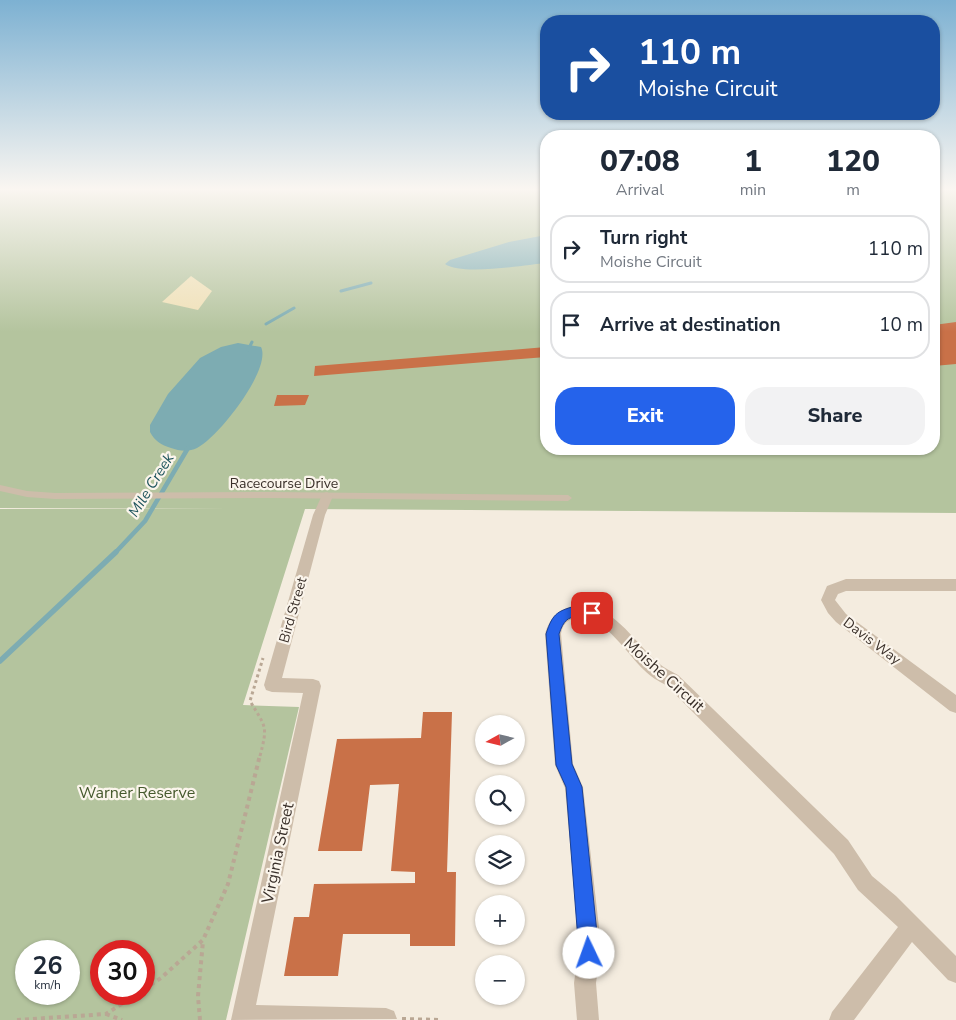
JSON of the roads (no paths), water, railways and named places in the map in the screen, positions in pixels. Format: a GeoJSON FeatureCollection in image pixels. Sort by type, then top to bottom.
{"type":"FeatureCollection","features":[{"type":"Feature","properties":{"kind":"street","name":"Bird Street"},"geometry":{"type":"LineString","coordinates":[[313,686],[272,685],[319,515],[327,496]]}},
{"type":"Feature","properties":{"kind":"street","name":"Davis Way"},"geometry":{"type":"LineString","coordinates":[[956,585],[846,585],[836,588],[828,596],[830,605],[841,618],[956,705]]}},
{"type":"Feature","properties":{"kind":"street","name":"Moishe Circuit"},"geometry":{"type":"LineString","coordinates":[[588,1020],[585,983],[590,945],[574,787],[564,765],[553,634],[557,621],[568,613],[586,611],[602,617],[657,672],[672,680],[841,847],[865,883],[956,972]]}},
{"type":"Feature","properties":{"kind":"street","name":"Virginia Street"},"geometry":{"type":"LineString","coordinates":[[243,1018],[313,686]]}},
{"type":"Feature","properties":{"kind":"street"},"geometry":{"type":"LineString","coordinates":[[840,1020],[911,927]]}},
{"type":"Feature","properties":{"kind":"street"},"geometry":{"type":"LineString","coordinates":[[243,1018],[386,1019]]}},
{"type":"Feature","properties":{"kind":"lane","name":"Racecourse Drive"},"geometry":{"type":"LineString","coordinates":[[0,488],[27,494],[88,496],[568,498]]}},
{"type":"Feature","properties":{"kind":"water"},"geometry":{"type":"Polygon","coordinates":[[[540,237],[540,264],[479,269],[465,269],[445,264],[450,260],[509,242],[540,237]]]}},
{"type":"Feature","properties":{"kind":"water"},"geometry":{"type":"Polygon","coordinates":[[[238,343],[261,347],[262,357],[259,371],[241,402],[217,431],[197,448],[187,451],[167,447],[154,438],[150,432],[150,425],[168,394],[200,358],[221,347],[238,343]]]}},
{"type":"Feature","properties":{"kind":"waterway","name":"Mile Creek"},"geometry":{"type":"LineString","coordinates":[[341,291],[371,283]]}},
{"type":"Feature","properties":{"kind":"waterway","name":"Mile Creek"},"geometry":{"type":"LineString","coordinates":[[266,324],[294,308]]}},
{"type":"Feature","properties":{"kind":"waterway","name":"Mile Creek"},"geometry":{"type":"LineString","coordinates":[[248,350],[252,342]]}},
{"type":"Feature","properties":{"kind":"waterway","name":"Mile Creek"},"geometry":{"type":"LineString","coordinates":[[115,552],[145,521],[188,448]]}},
{"type":"Feature","properties":{"kind":"waterway","name":"Mile Creek"},"geometry":{"type":"LineString","coordinates":[[0,661],[115,552]]}},
{"type":"Feature","properties":{"kind":"park label","name":"Warner Reserve"},"geometry":{"type":"Point","coordinates":[137,793]}}]}
